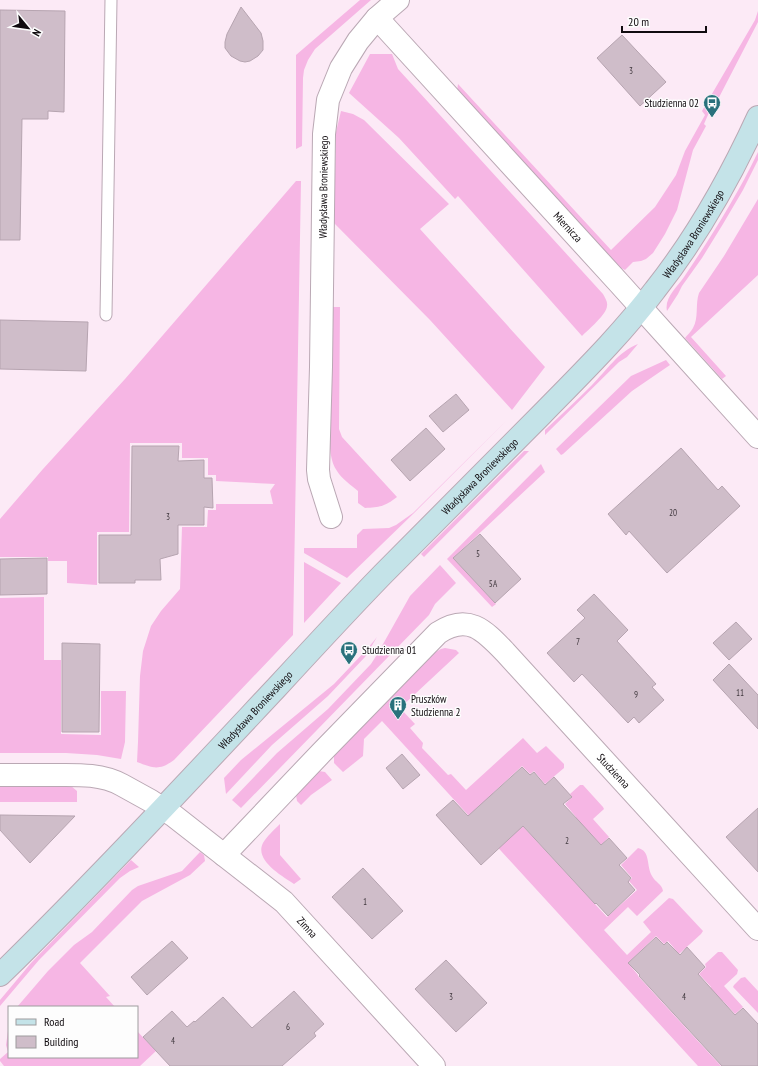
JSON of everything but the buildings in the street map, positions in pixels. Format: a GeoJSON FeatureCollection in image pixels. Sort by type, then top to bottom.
{"type":"FeatureCollection","features":[{"type":"Feature","properties":{"kind":"street","name":"Władysława Broniewskiego"},"geometry":{"type":"LineString","coordinates":[[330,517],[319,479],[318,470],[324,134],[328,100],[341,68],[358,41],[376,18],[398,0]]}},
{"type":"Feature","properties":{"kind":"street","name":"Miernicza"},"geometry":{"type":"LineString","coordinates":[[376,18],[758,436]]}},
{"type":"Feature","properties":{"kind":"street","name":"Władysława Broniewskiego"},"geometry":{"type":"LineString","coordinates":[[0,974],[57,919],[383,574],[604,351],[641,308],[692,240],[710,211],[739,157],[758,117]]}},
{"type":"Feature","properties":{"kind":"street","name":"Studzienna"},"geometry":{"type":"LineString","coordinates":[[224,854],[438,633],[452,625],[470,625],[479,629],[495,641],[758,929]]}},
{"type":"Feature","properties":{"kind":"street"},"geometry":{"type":"LineString","coordinates":[[0,775],[75,775],[101,777],[116,782],[163,808]]}},
{"type":"Feature","properties":{"kind":"street","name":"Zimna"},"geometry":{"type":"LineString","coordinates":[[163,808],[284,902],[434,1066]]}},
{"type":"Feature","properties":{"kind":"lane"},"geometry":{"type":"LineString","coordinates":[[106,315],[111,0]]}},
{"type":"Feature","properties":{"kind":"shaded area"},"geometry":{"type":"Polygon","coordinates":[[[360,0],[371,0],[315,49],[308,60],[303,78],[302,146],[296,149],[296,55],[360,0]]]}},
{"type":"Feature","properties":{"kind":"shaded area"},"geometry":{"type":"Polygon","coordinates":[[[758,11],[758,22],[713,109],[711,108],[704,124],[706,126],[693,150],[677,210],[665,234],[653,253],[646,259],[633,262],[625,270],[615,262],[457,91],[458,84],[611,250],[655,207],[676,175],[685,151],[705,115],[702,111],[755,20],[758,11]]]}},
{"type":"Feature","properties":{"kind":"shaded area"},"geometry":{"type":"Polygon","coordinates":[[[370,54],[392,54],[398,69],[603,294],[607,303],[604,313],[582,336],[458,196],[455,199],[399,138],[349,93],[370,54]]]}},
{"type":"Feature","properties":{"kind":"shaded area"},"geometry":{"type":"Polygon","coordinates":[[[341,111],[353,114],[364,120],[449,204],[420,229],[545,367],[512,410],[430,320],[334,223],[336,132],[341,111]]]}},
{"type":"Feature","properties":{"kind":"shaded area"},"geometry":{"type":"Polygon","coordinates":[[[758,152],[758,160],[743,190],[702,258],[682,286],[667,311],[667,302],[669,297],[694,262],[723,216],[758,152]]]}},
{"type":"Feature","properties":{"kind":"shaded area"},"geometry":{"type":"Polygon","coordinates":[[[296,181],[301,181],[293,635],[174,760],[164,766],[152,767],[137,762],[140,676],[143,651],[151,626],[161,611],[180,589],[182,527],[207,527],[208,510],[216,510],[216,504],[273,504],[270,491],[275,484],[216,481],[216,475],[208,475],[208,458],[182,458],[182,443],[130,443],[129,532],[97,532],[97,585],[67,583],[67,561],[48,561],[48,557],[0,557],[0,519],[43,469],[125,379],[296,181]]]}},
{"type":"Feature","properties":{"kind":"shaded area"},"geometry":{"type":"Polygon","coordinates":[[[758,199],[758,275],[691,337],[726,376],[722,379],[685,338],[695,324],[699,293],[724,256],[758,199]]]}},
{"type":"Feature","properties":{"kind":"shaded area"},"geometry":{"type":"Polygon","coordinates":[[[332,307],[340,307],[339,429],[342,437],[397,497],[389,503],[378,507],[365,508],[358,503],[358,491],[339,474],[332,459],[329,436],[332,307]]]}},
{"type":"Feature","properties":{"kind":"shaded area"},"geometry":{"type":"Polygon","coordinates":[[[638,344],[627,357],[619,362],[545,435],[545,430],[592,385],[619,356],[631,347],[638,344]]]}},
{"type":"Feature","properties":{"kind":"shaded area"},"geometry":{"type":"Polygon","coordinates":[[[666,360],[670,365],[632,391],[561,455],[556,449],[631,376],[666,360]]]}},
{"type":"Feature","properties":{"kind":"shaded area"},"geometry":{"type":"Polygon","coordinates":[[[506,421],[413,514],[347,578],[304,553],[304,548],[357,548],[357,535],[363,529],[389,528],[396,525],[413,513],[506,421]]]}},
{"type":"Feature","properties":{"kind":"shaded area"},"geometry":{"type":"Polygon","coordinates":[[[524,451],[529,451],[424,557],[421,554],[524,451]]]}},
{"type":"Feature","properties":{"kind":"shaded area"},"geometry":{"type":"Polygon","coordinates":[[[541,464],[545,472],[453,558],[496,604],[492,607],[447,559],[541,464]]]}},
{"type":"Feature","properties":{"kind":"shaded area"},"geometry":{"type":"Polygon","coordinates":[[[304,562],[341,583],[304,623],[304,562]]]}},
{"type":"Feature","properties":{"kind":"shaded area"},"geometry":{"type":"Polygon","coordinates":[[[440,565],[456,583],[435,604],[429,615],[241,808],[232,800],[277,753],[328,709],[371,664],[410,596],[440,565]]]}},
{"type":"Feature","properties":{"kind":"shaded area"},"geometry":{"type":"Polygon","coordinates":[[[44,597],[44,660],[61,660],[61,734],[101,735],[101,691],[126,691],[125,742],[121,759],[97,755],[66,753],[0,753],[0,598],[44,597]]]}},
{"type":"Feature","properties":{"kind":"shaded area"},"geometry":{"type":"Polygon","coordinates":[[[377,637],[365,657],[328,696],[272,745],[226,794],[224,778],[241,760],[334,684],[377,637]]]}},
{"type":"Feature","properties":{"kind":"shaded area"},"geometry":{"type":"Polygon","coordinates":[[[445,648],[456,650],[459,653],[400,708],[415,724],[410,728],[423,743],[422,748],[448,775],[451,774],[466,790],[523,738],[537,753],[546,746],[564,764],[564,768],[545,784],[534,771],[530,774],[522,766],[493,793],[607,917],[637,890],[629,881],[632,878],[621,865],[638,848],[645,852],[650,872],[663,891],[637,916],[628,907],[604,930],[627,955],[651,932],[643,922],[669,898],[673,899],[703,931],[679,954],[668,941],[664,944],[656,936],[628,963],[638,976],[721,1066],[698,1066],[382,721],[364,739],[363,756],[343,772],[334,763],[334,756],[434,653],[445,648]]]}},
{"type":"Feature","properties":{"kind":"shaded area"},"geometry":{"type":"Polygon","coordinates":[[[319,771],[325,772],[332,780],[311,795],[301,805],[297,801],[296,795],[319,771]]]}},
{"type":"Feature","properties":{"kind":"shaded area"},"geometry":{"type":"Polygon","coordinates":[[[0,785],[71,786],[77,791],[77,802],[0,802],[0,785]]]}},
{"type":"Feature","properties":{"kind":"shaded area"},"geometry":{"type":"Polygon","coordinates":[[[580,785],[583,785],[604,809],[593,819],[609,837],[601,845],[589,832],[586,835],[573,821],[576,817],[565,804],[572,797],[570,794],[580,785]]]}},
{"type":"Feature","properties":{"kind":"shaded area"},"geometry":{"type":"Polygon","coordinates":[[[280,824],[280,855],[301,879],[294,884],[271,867],[262,855],[261,849],[263,843],[280,824]]]}},
{"type":"Feature","properties":{"kind":"shaded area"},"geometry":{"type":"Polygon","coordinates":[[[200,852],[204,855],[205,861],[190,875],[142,901],[80,963],[110,996],[106,997],[114,1006],[18,1006],[48,971],[74,945],[92,932],[132,890],[138,886],[182,871],[200,852]]]}},
{"type":"Feature","properties":{"kind":"shaded area"},"geometry":{"type":"Polygon","coordinates":[[[131,860],[139,867],[120,878],[39,960],[0,1006],[0,1000],[31,963],[131,860]]]}},
{"type":"Feature","properties":{"kind":"shaded area"},"geometry":{"type":"Polygon","coordinates":[[[718,952],[722,952],[738,970],[737,974],[724,986],[743,1007],[735,1014],[723,1001],[720,1004],[707,991],[711,987],[699,974],[706,967],[705,964],[718,952]]]}},
{"type":"Feature","properties":{"kind":"shaded area"},"geometry":{"type":"Polygon","coordinates":[[[745,977],[758,991],[758,1013],[733,987],[741,978],[745,977]]]}},
{"type":"Feature","properties":{"kind":"shaded area"},"geometry":{"type":"Polygon","coordinates":[[[8,1031],[8,1052],[6,1045],[8,1031]]]}},
{"type":"Feature","properties":{"kind":"shaded area"},"geometry":{"type":"Polygon","coordinates":[[[138,1032],[156,1051],[140,1066],[4,1066],[0,1059],[8,1052],[8,1058],[138,1058],[138,1032]]]}},
{"type":"Feature","properties":{"kind":"place","name":"Studzienna 02"},"geometry":{"type":"Point","coordinates":[712,118]}},
{"type":"Feature","properties":{"kind":"place","name":"Studzienna 01"},"geometry":{"type":"Point","coordinates":[349,665]}},
{"type":"Feature","properties":{"kind":"place","name":"Pruszków Studzienna 2"},"geometry":{"type":"Point","coordinates":[398,720]}}]}
